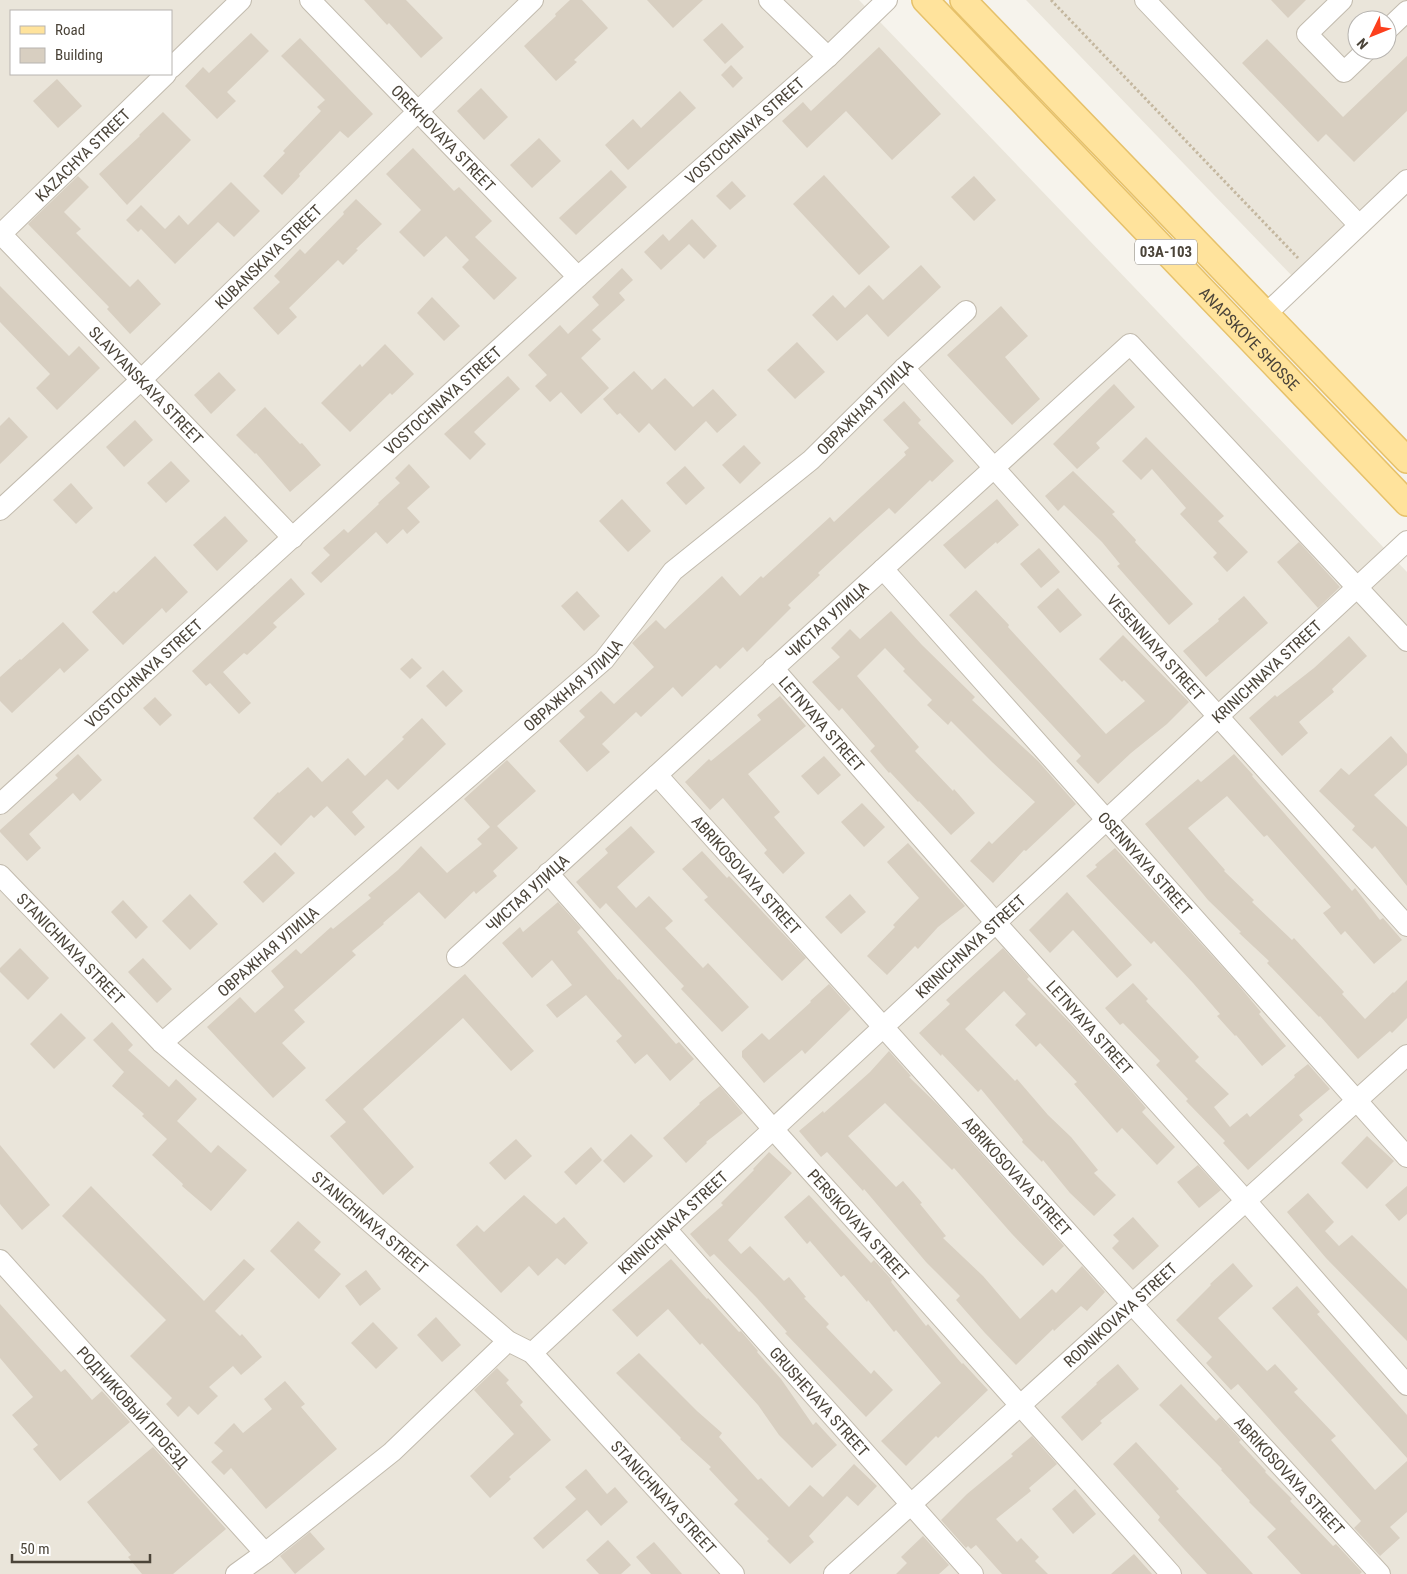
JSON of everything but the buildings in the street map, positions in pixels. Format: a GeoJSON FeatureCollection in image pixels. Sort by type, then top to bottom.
{"type":"FeatureCollection","features":[{"type":"Feature","properties":{"kind":"main road","name":"ANAPSKOYE SHOSSE"},"geometry":{"type":"LineString","coordinates":[[925,0],[1407,503]]}},
{"type":"Feature","properties":{"kind":"main road","name":"ANAPSKOYE SHOSSE"},"geometry":{"type":"LineString","coordinates":[[963,0],[1407,460]]}},
{"type":"Feature","properties":{"kind":"street"},"geometry":{"type":"LineString","coordinates":[[172,67],[241,0]]}},
{"type":"Feature","properties":{"kind":"street","name":"OREKHOVAYA STREET"},"geometry":{"type":"LineString","coordinates":[[310,0],[578,277]]}},
{"type":"Feature","properties":{"kind":"street","name":"KUBANSKAYA STREET"},"geometry":{"type":"LineString","coordinates":[[0,510],[141,380],[533,0]]}},
{"type":"Feature","properties":{"kind":"street"},"geometry":{"type":"LineString","coordinates":[[769,0],[828,57]]}},
{"type":"Feature","properties":{"kind":"street","name":"VOSTOCHNAYA STREET"},"geometry":{"type":"LineString","coordinates":[[0,804],[578,277],[828,57],[887,0]]}},
{"type":"Feature","properties":{"kind":"street"},"geometry":{"type":"LineString","coordinates":[[1145,0],[1359,225]]}},
{"type":"Feature","properties":{"kind":"street"},"geometry":{"type":"LineString","coordinates":[[1342,0],[1307,34],[1344,72],[1357,60]]}},
{"type":"Feature","properties":{"kind":"street"},"geometry":{"type":"LineString","coordinates":[[1397,20],[1407,11]]}},
{"type":"Feature","properties":{"kind":"street","name":"KAZACHYA STREET"},"geometry":{"type":"LineString","coordinates":[[0,234],[165,75]]}},
{"type":"Feature","properties":{"kind":"street"},"geometry":{"type":"LineString","coordinates":[[1266,314],[1407,180]]}},
{"type":"Feature","properties":{"kind":"street","name":"SLAVYANSKAYA STREET"},"geometry":{"type":"LineString","coordinates":[[0,234],[293,538]]}},
{"type":"Feature","properties":{"kind":"street","name":"ОВРАЖНАЯ УЛИЦА"},"geometry":{"type":"LineString","coordinates":[[162,1043],[604,660],[673,571],[811,460],[904,368],[966,311]]}},
{"type":"Feature","properties":{"kind":"street","name":"ЧИСТАЯ УЛИЦА"},"geometry":{"type":"LineString","coordinates":[[457,957],[1130,344],[1358,587]]}},
{"type":"Feature","properties":{"kind":"street","name":"VESENNIAYA STREET"},"geometry":{"type":"LineString","coordinates":[[904,368],[1407,926]]}},
{"type":"Feature","properties":{"kind":"street","name":"KRINICHNAYA STREET"},"geometry":{"type":"LineString","coordinates":[[532,1353],[1407,541]]}},
{"type":"Feature","properties":{"kind":"street","name":"OSENNYAYA STREET"},"geometry":{"type":"LineString","coordinates":[[883,569],[1407,1157]]}},
{"type":"Feature","properties":{"kind":"street"},"geometry":{"type":"LineString","coordinates":[[1358,587],[1407,641]]}},
{"type":"Feature","properties":{"kind":"street","name":"LETNYAYA STREET"},"geometry":{"type":"LineString","coordinates":[[773,668],[996,923],[1246,1201],[1407,1385]]}},
{"type":"Feature","properties":{"kind":"street","name":"ABRIKOSOVAYA STREET"},"geometry":{"type":"LineString","coordinates":[[656,775],[1132,1304],[1380,1574]]}},
{"type":"Feature","properties":{"kind":"street","name":"PERSIKOVAYA STREET"},"geometry":{"type":"LineString","coordinates":[[548,873],[773,1129],[1171,1574]]}},
{"type":"Feature","properties":{"kind":"street","name":"STANICHNAYA STREET"},"geometry":{"type":"LineString","coordinates":[[0,874],[162,1043],[508,1341],[532,1353],[734,1574]]}},
{"type":"Feature","properties":{"kind":"street","name":"RODNIKOVAYA STREET"},"geometry":{"type":"LineString","coordinates":[[834,1574],[1407,1056]]}},
{"type":"Feature","properties":{"kind":"street","name":"GRUSHEVAYA STREET"},"geometry":{"type":"LineString","coordinates":[[666,1229],[973,1574]]}},
{"type":"Feature","properties":{"kind":"street","name":"РОДНИКОВЫЙ ПРОЕЗД"},"geometry":{"type":"LineString","coordinates":[[0,1260],[265,1553]]}},
{"type":"Feature","properties":{"kind":"street"},"geometry":{"type":"LineString","coordinates":[[236,1574],[392,1452],[508,1341]]}},
{"type":"Feature","properties":{"kind":"path"},"geometry":{"type":"LineString","coordinates":[[1051,0],[1310,271]]}},
{"type":"Feature","properties":{"kind":"shaded area"},"geometry":{"type":"Polygon","coordinates":[[[0,0],[859,0],[1407,572],[1407,1574],[0,1574],[0,0]]]}},
{"type":"Feature","properties":{"kind":"shaded area"},"geometry":{"type":"Polygon","coordinates":[[[1026,0],[1407,0],[1407,171],[1295,279],[1026,0]]]}}]}
